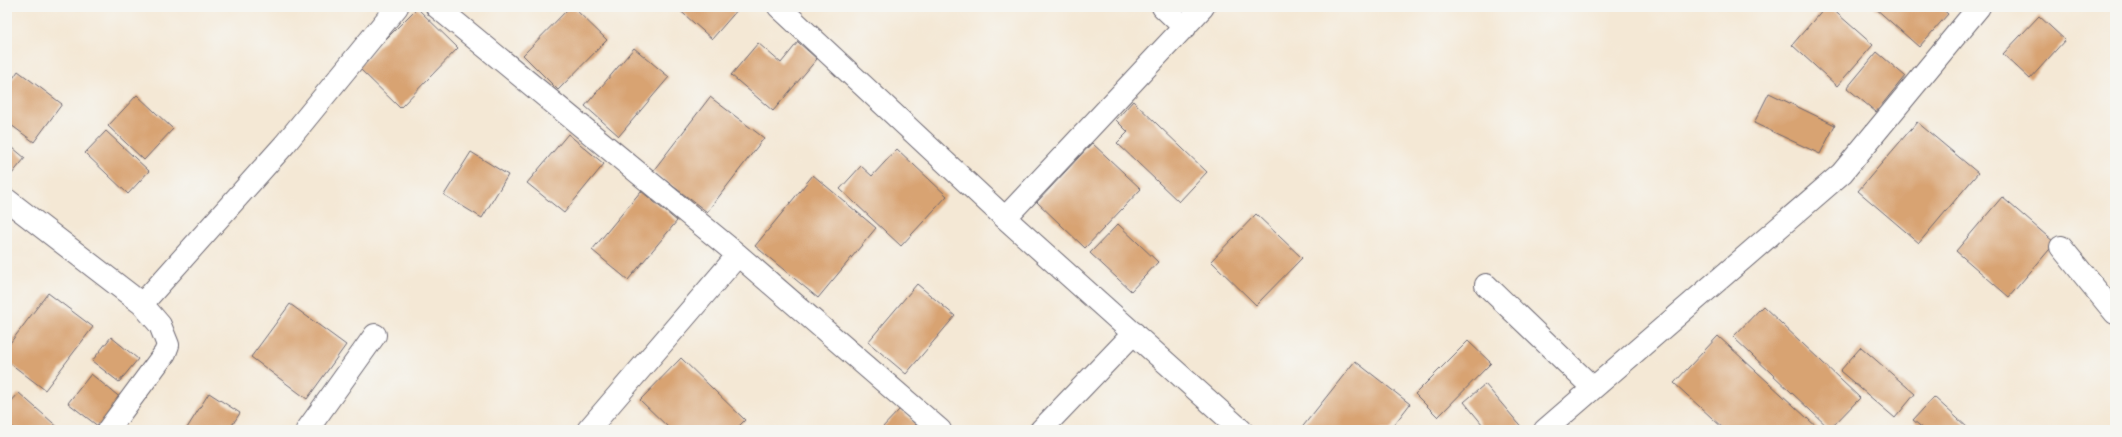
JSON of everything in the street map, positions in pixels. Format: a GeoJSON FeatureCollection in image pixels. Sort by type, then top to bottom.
{"type":"FeatureCollection","features":[{"type":"Feature","properties":{"kind":"street"},"geometry":{"type":"LineString","coordinates":[[142,304],[285,144],[397,7]]}},
{"type":"Feature","properties":{"kind":"street"},"geometry":{"type":"LineString","coordinates":[[437,7],[738,255],[940,430]]}},
{"type":"Feature","properties":{"kind":"street"},"geometry":{"type":"LineString","coordinates":[[779,7],[1005,218],[1241,430]]}},
{"type":"Feature","properties":{"kind":"street"},"geometry":{"type":"LineString","coordinates":[[1163,7],[1185,28]]}},
{"type":"Feature","properties":{"kind":"street"},"geometry":{"type":"LineString","coordinates":[[1005,218],[1185,28],[1203,7]]}},
{"type":"Feature","properties":{"kind":"street"},"geometry":{"type":"LineString","coordinates":[[1545,430],[1842,173],[1979,7]]}},
{"type":"Feature","properties":{"kind":"street"},"geometry":{"type":"LineString","coordinates":[[7,200],[142,304],[160,325],[168,345],[165,353],[108,430]]}},
{"type":"Feature","properties":{"kind":"street"},"geometry":{"type":"LineString","coordinates":[[2062,247],[2115,313]]}},
{"type":"Feature","properties":{"kind":"street"},"geometry":{"type":"LineString","coordinates":[[588,430],[738,255]]}},
{"type":"Feature","properties":{"kind":"street"},"geometry":{"type":"LineString","coordinates":[[1486,285],[1593,388]]}},
{"type":"Feature","properties":{"kind":"street"},"geometry":{"type":"LineString","coordinates":[[1041,430],[1134,333]]}},
{"type":"Feature","properties":{"kind":"street"},"geometry":{"type":"LineString","coordinates":[[307,430],[374,335]]}},
{"type":"Feature","properties":{"kind":"building"},"geometry":{"type":"Polygon","coordinates":[[[570,7],[573,7],[607,40],[558,90],[523,55],[570,7]]]}},
{"type":"Feature","properties":{"kind":"building"},"geometry":{"type":"Polygon","coordinates":[[[676,7],[737,7],[739,8],[712,39],[676,7]]]}},
{"type":"Feature","properties":{"kind":"building"},"geometry":{"type":"Polygon","coordinates":[[[1825,7],[1830,7],[1873,45],[1837,86],[1792,45],[1825,7]]]}},
{"type":"Feature","properties":{"kind":"building"},"geometry":{"type":"Polygon","coordinates":[[[1874,7],[1940,7],[1948,14],[1919,47],[1874,7]]]}},
{"type":"Feature","properties":{"kind":"building"},"geometry":{"type":"Polygon","coordinates":[[[417,8],[458,48],[400,108],[358,67],[417,8]]]}},
{"type":"Feature","properties":{"kind":"building"},"geometry":{"type":"Polygon","coordinates":[[[2039,16],[2065,40],[2030,79],[2003,54],[2039,16]]]}},
{"type":"Feature","properties":{"kind":"building"},"geometry":{"type":"Polygon","coordinates":[[[798,42],[817,59],[773,111],[731,75],[758,43],[781,63],[798,42]]]}},
{"type":"Feature","properties":{"kind":"building"},"geometry":{"type":"Polygon","coordinates":[[[634,48],[669,77],[619,136],[585,106],[634,48]]]}},
{"type":"Feature","properties":{"kind":"building"},"geometry":{"type":"Polygon","coordinates":[[[1877,52],[1905,76],[1876,112],[1847,88],[1877,52]]]}},
{"type":"Feature","properties":{"kind":"building"},"geometry":{"type":"Polygon","coordinates":[[[18,71],[62,104],[34,142],[7,122],[7,87],[18,71]]]}},
{"type":"Feature","properties":{"kind":"building"},"geometry":{"type":"Polygon","coordinates":[[[1769,93],[1835,125],[1820,154],[1754,123],[1769,93]]]}},
{"type":"Feature","properties":{"kind":"building"},"geometry":{"type":"Polygon","coordinates":[[[137,95],[173,129],[144,160],[108,126],[137,95]]]}},
{"type":"Feature","properties":{"kind":"building"},"geometry":{"type":"Polygon","coordinates":[[[710,97],[764,138],[707,212],[653,171],[710,97]]]}},
{"type":"Feature","properties":{"kind":"building"},"geometry":{"type":"Polygon","coordinates":[[[1133,101],[1207,172],[1179,202],[1117,143],[1128,132],[1116,120],[1133,101]]]}},
{"type":"Feature","properties":{"kind":"building"},"geometry":{"type":"Polygon","coordinates":[[[1917,122],[1978,173],[1919,243],[1858,191],[1917,122]]]}},
{"type":"Feature","properties":{"kind":"building"},"geometry":{"type":"Polygon","coordinates":[[[106,131],[149,171],[128,194],[85,153],[106,131]]]}},
{"type":"Feature","properties":{"kind":"building"},"geometry":{"type":"Polygon","coordinates":[[[568,134],[604,164],[564,213],[527,183],[568,134]]]}},
{"type":"Feature","properties":{"kind":"building"},"geometry":{"type":"Polygon","coordinates":[[[7,143],[25,158],[7,180],[7,143]]]}},
{"type":"Feature","properties":{"kind":"building"},"geometry":{"type":"Polygon","coordinates":[[[1092,143],[1141,189],[1085,248],[1037,202],[1092,143]]]}},
{"type":"Feature","properties":{"kind":"building"},"geometry":{"type":"Polygon","coordinates":[[[897,149],[947,196],[901,246],[840,189],[861,166],[872,176],[897,149]]]}},
{"type":"Feature","properties":{"kind":"building"},"geometry":{"type":"Polygon","coordinates":[[[471,152],[508,175],[482,218],[444,195],[471,152]]]}},
{"type":"Feature","properties":{"kind":"building"},"geometry":{"type":"Polygon","coordinates":[[[813,175],[876,228],[818,298],[755,246],[813,175]]]}},
{"type":"Feature","properties":{"kind":"building"},"geometry":{"type":"Polygon","coordinates":[[[641,191],[677,221],[628,280],[592,250],[641,191]]]}},
{"type":"Feature","properties":{"kind":"building"},"geometry":{"type":"Polygon","coordinates":[[[2002,197],[2055,243],[2009,297],[1956,251],[2002,197]]]}},
{"type":"Feature","properties":{"kind":"building"},"geometry":{"type":"Polygon","coordinates":[[[1256,214],[1302,258],[1256,305],[1211,261],[1256,214]]]}},
{"type":"Feature","properties":{"kind":"building"},"geometry":{"type":"Polygon","coordinates":[[[1118,224],[1158,262],[1131,291],[1090,253],[1118,224]]]}},
{"type":"Feature","properties":{"kind":"building"},"geometry":{"type":"Polygon","coordinates":[[[917,284],[955,316],[906,374],[868,342],[917,284]]]}},
{"type":"Feature","properties":{"kind":"building"},"geometry":{"type":"Polygon","coordinates":[[[48,293],[93,327],[45,390],[7,361],[7,347],[48,293]]]}},
{"type":"Feature","properties":{"kind":"building"},"geometry":{"type":"Polygon","coordinates":[[[290,304],[346,345],[307,399],[251,357],[290,304]]]}},
{"type":"Feature","properties":{"kind":"building"},"geometry":{"type":"Polygon","coordinates":[[[1763,306],[1860,398],[1830,429],[1733,337],[1763,306]]]}},
{"type":"Feature","properties":{"kind":"building"},"geometry":{"type":"Polygon","coordinates":[[[1718,336],[1820,430],[1725,430],[1674,383],[1718,336]]]}},
{"type":"Feature","properties":{"kind":"building"},"geometry":{"type":"Polygon","coordinates":[[[111,337],[138,359],[119,382],[92,361],[111,337]]]}},
{"type":"Feature","properties":{"kind":"building"},"geometry":{"type":"Polygon","coordinates":[[[1468,341],[1491,363],[1438,417],[1415,394],[1468,341]]]}},
{"type":"Feature","properties":{"kind":"building"},"geometry":{"type":"Polygon","coordinates":[[[1861,347],[1915,394],[1895,418],[1840,371],[1861,347]]]}},
{"type":"Feature","properties":{"kind":"building"},"geometry":{"type":"Polygon","coordinates":[[[681,358],[745,420],[735,430],[671,430],[640,400],[681,358]]]}},
{"type":"Feature","properties":{"kind":"building"},"geometry":{"type":"Polygon","coordinates":[[[1355,361],[1410,404],[1390,430],[1300,430],[1355,361]]]}},
{"type":"Feature","properties":{"kind":"building"},"geometry":{"type":"Polygon","coordinates":[[[91,374],[122,399],[99,427],[68,403],[91,374]]]}},
{"type":"Feature","properties":{"kind":"building"},"geometry":{"type":"Polygon","coordinates":[[[1485,384],[1524,430],[1487,430],[1464,402],[1485,384]]]}},
{"type":"Feature","properties":{"kind":"building"},"geometry":{"type":"Polygon","coordinates":[[[19,393],[61,430],[15,430],[7,423],[7,406],[19,393]]]}},
{"type":"Feature","properties":{"kind":"building"},"geometry":{"type":"Polygon","coordinates":[[[209,393],[240,413],[229,430],[190,430],[187,428],[209,393]]]}},
{"type":"Feature","properties":{"kind":"building"},"geometry":{"type":"Polygon","coordinates":[[[1934,397],[1968,428],[1966,430],[1925,430],[1913,420],[1934,397]]]}},
{"type":"Feature","properties":{"kind":"building"},"geometry":{"type":"Polygon","coordinates":[[[900,409],[921,430],[880,430],[900,409]]]}}]}
